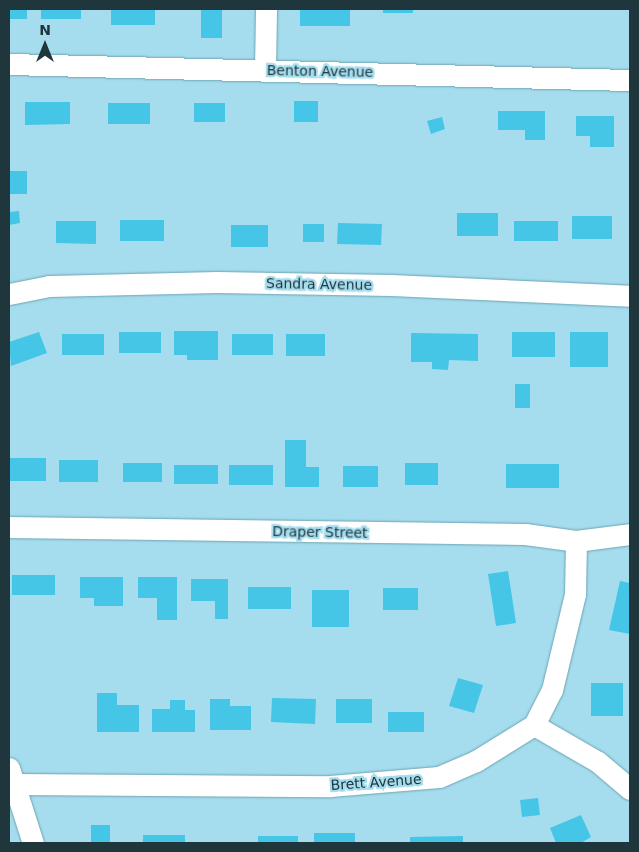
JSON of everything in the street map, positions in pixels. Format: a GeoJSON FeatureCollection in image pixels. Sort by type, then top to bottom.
{"type":"FeatureCollection","features":[{"type":"Feature","properties":{"kind":"street"},"geometry":{"type":"LineString","coordinates":[[265,69],[266,9]]}},
{"type":"Feature","properties":{"kind":"street","name":"Benton Avenue"},"geometry":{"type":"LineString","coordinates":[[9,64],[265,69],[630,80]]}},
{"type":"Feature","properties":{"kind":"street","name":"Sandra Avenue"},"geometry":{"type":"LineString","coordinates":[[9,294],[49,286],[217,282],[391,285],[630,296]]}},
{"type":"Feature","properties":{"kind":"street","name":"Draper Street"},"geometry":{"type":"LineString","coordinates":[[9,527],[525,534],[576,541],[630,534]]}},
{"type":"Feature","properties":{"kind":"street"},"geometry":{"type":"LineString","coordinates":[[576,541],[575,594],[552,690],[534,726],[598,762],[630,789]]}},
{"type":"Feature","properties":{"kind":"street","name":"Brett Avenue"},"geometry":{"type":"LineString","coordinates":[[11,776],[330,786],[439,777],[476,761],[534,726]]}},
{"type":"Feature","properties":{"kind":"street"},"geometry":{"type":"LineString","coordinates":[[11,776],[33,843]]}},
{"type":"Feature","properties":{"kind":"building"},"geometry":{"type":"Polygon","coordinates":[[[9,9],[27,9],[27,19],[9,19],[9,9]]]}},
{"type":"Feature","properties":{"kind":"building"},"geometry":{"type":"Polygon","coordinates":[[[41,9],[81,9],[81,19],[41,19],[41,9]]]}},
{"type":"Feature","properties":{"kind":"building"},"geometry":{"type":"Polygon","coordinates":[[[111,9],[155,9],[155,25],[111,25],[111,9]]]}},
{"type":"Feature","properties":{"kind":"building"},"geometry":{"type":"Polygon","coordinates":[[[201,9],[222,9],[222,38],[201,38],[201,9]]]}},
{"type":"Feature","properties":{"kind":"building"},"geometry":{"type":"Polygon","coordinates":[[[300,9],[350,9],[350,26],[300,26],[300,9]]]}},
{"type":"Feature","properties":{"kind":"building"},"geometry":{"type":"Polygon","coordinates":[[[383,9],[413,9],[413,13],[383,13],[383,9]]]}},
{"type":"Feature","properties":{"kind":"building"},"geometry":{"type":"Polygon","coordinates":[[[294,101],[318,101],[318,122],[294,122],[294,101]]]}},
{"type":"Feature","properties":{"kind":"building"},"geometry":{"type":"Polygon","coordinates":[[[25,102],[70,102],[70,124],[25,125],[25,102]]]}},
{"type":"Feature","properties":{"kind":"building"},"geometry":{"type":"Polygon","coordinates":[[[108,103],[150,103],[150,124],[108,124],[108,103]]]}},
{"type":"Feature","properties":{"kind":"building"},"geometry":{"type":"Polygon","coordinates":[[[194,103],[225,103],[225,122],[194,122],[194,103]]]}},
{"type":"Feature","properties":{"kind":"building"},"geometry":{"type":"Polygon","coordinates":[[[498,111],[545,111],[545,140],[525,140],[525,130],[498,130],[498,111]]]}},
{"type":"Feature","properties":{"kind":"building"},"geometry":{"type":"Polygon","coordinates":[[[576,116],[614,116],[614,147],[590,147],[590,136],[576,136],[576,116]]]}},
{"type":"Feature","properties":{"kind":"building"},"geometry":{"type":"Polygon","coordinates":[[[442,117],[445,129],[431,134],[427,121],[442,117]]]}},
{"type":"Feature","properties":{"kind":"building"},"geometry":{"type":"Polygon","coordinates":[[[9,171],[27,171],[27,194],[9,194],[9,171]]]}},
{"type":"Feature","properties":{"kind":"building"},"geometry":{"type":"Polygon","coordinates":[[[19,211],[20,223],[9,225],[9,212],[19,211]]]}},
{"type":"Feature","properties":{"kind":"building"},"geometry":{"type":"Polygon","coordinates":[[[457,213],[498,213],[498,236],[457,236],[457,213]]]}},
{"type":"Feature","properties":{"kind":"building"},"geometry":{"type":"Polygon","coordinates":[[[572,216],[612,216],[612,239],[572,239],[572,216]]]}},
{"type":"Feature","properties":{"kind":"building"},"geometry":{"type":"Polygon","coordinates":[[[120,220],[164,220],[164,241],[120,241],[120,220]]]}},
{"type":"Feature","properties":{"kind":"building"},"geometry":{"type":"Polygon","coordinates":[[[56,221],[96,221],[96,244],[56,243],[56,221]]]}},
{"type":"Feature","properties":{"kind":"building"},"geometry":{"type":"Polygon","coordinates":[[[514,221],[558,221],[558,241],[514,241],[514,221]]]}},
{"type":"Feature","properties":{"kind":"building"},"geometry":{"type":"Polygon","coordinates":[[[338,223],[382,224],[381,245],[337,244],[338,223]]]}},
{"type":"Feature","properties":{"kind":"building"},"geometry":{"type":"Polygon","coordinates":[[[303,224],[324,224],[324,242],[303,242],[303,224]]]}},
{"type":"Feature","properties":{"kind":"building"},"geometry":{"type":"Polygon","coordinates":[[[231,225],[268,225],[268,247],[231,247],[231,225]]]}},
{"type":"Feature","properties":{"kind":"building"},"geometry":{"type":"Polygon","coordinates":[[[174,331],[218,331],[218,360],[187,360],[187,355],[174,355],[174,331]]]}},
{"type":"Feature","properties":{"kind":"building"},"geometry":{"type":"Polygon","coordinates":[[[39,332],[47,353],[11,366],[9,342],[39,332]]]}},
{"type":"Feature","properties":{"kind":"building"},"geometry":{"type":"Polygon","coordinates":[[[119,332],[161,332],[161,353],[119,353],[119,332]]]}},
{"type":"Feature","properties":{"kind":"building"},"geometry":{"type":"Polygon","coordinates":[[[512,332],[555,332],[555,357],[512,357],[512,332]]]}},
{"type":"Feature","properties":{"kind":"building"},"geometry":{"type":"Polygon","coordinates":[[[570,332],[608,332],[608,367],[570,367],[570,332]]]}},
{"type":"Feature","properties":{"kind":"building"},"geometry":{"type":"Polygon","coordinates":[[[411,333],[478,334],[478,361],[449,360],[448,370],[432,369],[432,362],[411,362],[411,333]]]}},
{"type":"Feature","properties":{"kind":"building"},"geometry":{"type":"Polygon","coordinates":[[[62,334],[104,334],[104,355],[62,355],[62,334]]]}},
{"type":"Feature","properties":{"kind":"building"},"geometry":{"type":"Polygon","coordinates":[[[232,334],[273,334],[273,355],[232,355],[232,334]]]}},
{"type":"Feature","properties":{"kind":"building"},"geometry":{"type":"Polygon","coordinates":[[[286,334],[325,334],[325,356],[286,356],[286,334]]]}},
{"type":"Feature","properties":{"kind":"building"},"geometry":{"type":"Polygon","coordinates":[[[515,384],[530,384],[530,408],[515,408],[515,384]]]}},
{"type":"Feature","properties":{"kind":"building"},"geometry":{"type":"Polygon","coordinates":[[[285,440],[306,440],[306,467],[319,467],[319,487],[285,487],[285,440]]]}},
{"type":"Feature","properties":{"kind":"building"},"geometry":{"type":"Polygon","coordinates":[[[9,458],[46,458],[46,481],[9,481],[9,458]]]}},
{"type":"Feature","properties":{"kind":"building"},"geometry":{"type":"Polygon","coordinates":[[[59,460],[98,460],[98,482],[59,482],[59,460]]]}},
{"type":"Feature","properties":{"kind":"building"},"geometry":{"type":"Polygon","coordinates":[[[123,463],[162,463],[162,482],[123,482],[123,463]]]}},
{"type":"Feature","properties":{"kind":"building"},"geometry":{"type":"Polygon","coordinates":[[[405,463],[438,463],[438,485],[405,485],[405,463]]]}},
{"type":"Feature","properties":{"kind":"building"},"geometry":{"type":"Polygon","coordinates":[[[506,464],[559,464],[559,488],[506,488],[506,464]]]}},
{"type":"Feature","properties":{"kind":"building"},"geometry":{"type":"Polygon","coordinates":[[[174,465],[218,465],[218,484],[174,484],[174,465]]]}},
{"type":"Feature","properties":{"kind":"building"},"geometry":{"type":"Polygon","coordinates":[[[229,465],[273,465],[273,485],[229,485],[229,465]]]}},
{"type":"Feature","properties":{"kind":"building"},"geometry":{"type":"Polygon","coordinates":[[[343,466],[378,466],[378,487],[343,487],[343,466]]]}},
{"type":"Feature","properties":{"kind":"building"},"geometry":{"type":"Polygon","coordinates":[[[508,571],[516,623],[496,626],[488,574],[508,571]]]}},
{"type":"Feature","properties":{"kind":"building"},"geometry":{"type":"Polygon","coordinates":[[[12,575],[55,575],[55,595],[12,595],[12,575]]]}},
{"type":"Feature","properties":{"kind":"building"},"geometry":{"type":"Polygon","coordinates":[[[80,577],[123,577],[123,606],[94,606],[94,598],[80,598],[80,577]]]}},
{"type":"Feature","properties":{"kind":"building"},"geometry":{"type":"Polygon","coordinates":[[[138,577],[177,577],[177,620],[157,620],[157,598],[138,598],[138,577]]]}},
{"type":"Feature","properties":{"kind":"building"},"geometry":{"type":"Polygon","coordinates":[[[191,579],[228,579],[228,619],[215,619],[215,601],[191,601],[191,579]]]}},
{"type":"Feature","properties":{"kind":"building"},"geometry":{"type":"Polygon","coordinates":[[[620,581],[630,583],[630,634],[609,630],[620,581]]]}},
{"type":"Feature","properties":{"kind":"building"},"geometry":{"type":"Polygon","coordinates":[[[248,587],[291,587],[291,609],[248,609],[248,587]]]}},
{"type":"Feature","properties":{"kind":"building"},"geometry":{"type":"Polygon","coordinates":[[[383,588],[418,588],[418,610],[383,610],[383,588]]]}},
{"type":"Feature","properties":{"kind":"building"},"geometry":{"type":"Polygon","coordinates":[[[312,590],[349,590],[349,627],[312,627],[312,590]]]}},
{"type":"Feature","properties":{"kind":"building"},"geometry":{"type":"Polygon","coordinates":[[[458,678],[483,685],[474,713],[449,706],[458,678]]]}},
{"type":"Feature","properties":{"kind":"building"},"geometry":{"type":"Polygon","coordinates":[[[591,683],[623,683],[623,716],[591,716],[591,683]]]}},
{"type":"Feature","properties":{"kind":"building"},"geometry":{"type":"Polygon","coordinates":[[[97,693],[117,693],[117,705],[139,705],[139,732],[97,732],[97,693]]]}},
{"type":"Feature","properties":{"kind":"building"},"geometry":{"type":"Polygon","coordinates":[[[272,698],[316,699],[315,724],[271,722],[272,698]]]}},
{"type":"Feature","properties":{"kind":"building"},"geometry":{"type":"Polygon","coordinates":[[[210,699],[230,699],[230,706],[251,706],[251,730],[210,730],[210,699]]]}},
{"type":"Feature","properties":{"kind":"building"},"geometry":{"type":"Polygon","coordinates":[[[336,699],[372,699],[372,723],[336,723],[336,699]]]}},
{"type":"Feature","properties":{"kind":"building"},"geometry":{"type":"Polygon","coordinates":[[[170,700],[185,700],[185,710],[195,710],[195,732],[152,732],[152,709],[170,709],[170,700]]]}},
{"type":"Feature","properties":{"kind":"building"},"geometry":{"type":"Polygon","coordinates":[[[388,712],[424,712],[424,732],[388,732],[388,712]]]}},
{"type":"Feature","properties":{"kind":"building"},"geometry":{"type":"Polygon","coordinates":[[[538,798],[540,815],[522,817],[520,800],[538,798]]]}},
{"type":"Feature","properties":{"kind":"building"},"geometry":{"type":"Polygon","coordinates":[[[581,815],[591,837],[581,843],[556,843],[550,828],[581,815]]]}},
{"type":"Feature","properties":{"kind":"building"},"geometry":{"type":"Polygon","coordinates":[[[91,825],[110,825],[110,843],[91,843],[91,825]]]}},
{"type":"Feature","properties":{"kind":"building"},"geometry":{"type":"Polygon","coordinates":[[[314,833],[355,833],[355,843],[314,843],[314,833]]]}},
{"type":"Feature","properties":{"kind":"building"},"geometry":{"type":"Polygon","coordinates":[[[143,835],[185,835],[185,843],[143,843],[143,835]]]}},
{"type":"Feature","properties":{"kind":"building"},"geometry":{"type":"Polygon","coordinates":[[[258,836],[298,836],[298,843],[258,843],[258,836]]]}},
{"type":"Feature","properties":{"kind":"building"},"geometry":{"type":"Polygon","coordinates":[[[463,836],[463,843],[410,843],[410,837],[463,836]]]}}]}
